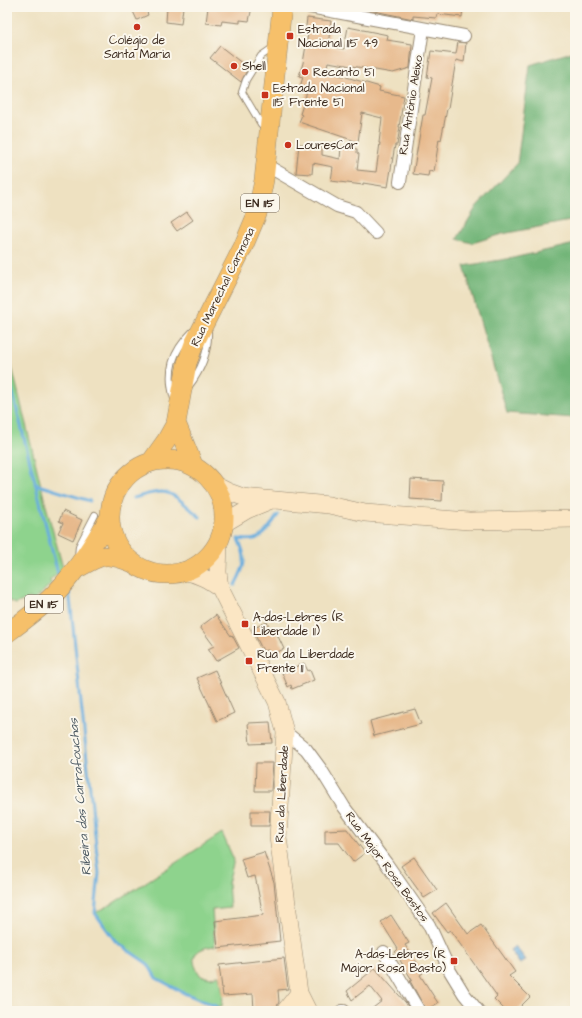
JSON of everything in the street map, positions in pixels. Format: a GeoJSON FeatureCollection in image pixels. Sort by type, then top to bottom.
{"type":"FeatureCollection","features":[{"type":"Feature","properties":{"kind":"main road","name":"Rua Marechal Carmona"},"geometry":{"type":"LineString","coordinates":[[151,462],[166,441],[178,410],[187,363],[194,344],[251,231],[257,214],[264,180],[270,133],[282,7]]}},
{"type":"Feature","properties":{"kind":"main road","name":"EN 115"},"geometry":{"type":"LineString","coordinates":[[178,410],[194,467]]}},
{"type":"Feature","properties":{"kind":"main road","name":"EN 115"},"geometry":{"type":"LineString","coordinates":[[7,633],[41,606],[61,587],[75,569],[122,483],[135,470],[151,462],[168,460],[187,463],[203,472],[215,485],[223,503],[225,523],[219,542],[208,558],[192,569],[173,574],[153,572],[120,558],[104,555],[75,569]]}},
{"type":"Feature","properties":{"kind":"main road","name":"EN 115"},"geometry":{"type":"LineString","coordinates":[[103,516],[121,551],[135,564]]}},
{"type":"Feature","properties":{"kind":"street"},"geometry":{"type":"LineString","coordinates":[[310,7],[464,36]]}},
{"type":"Feature","properties":{"kind":"street","name":"Rua António Aleixo"},"geometry":{"type":"LineString","coordinates":[[400,182],[423,29]]}},
{"type":"Feature","properties":{"kind":"street"},"geometry":{"type":"LineString","coordinates":[[266,165],[337,206],[356,212],[376,233]]}},
{"type":"Feature","properties":{"kind":"street"},"geometry":{"type":"LineString","coordinates":[[215,485],[243,497],[329,505],[365,513],[469,522],[575,519]]}},
{"type":"Feature","properties":{"kind":"street"},"geometry":{"type":"LineString","coordinates":[[225,523],[247,510],[271,500]]}},
{"type":"Feature","properties":{"kind":"street","name":"Rua da Liberdade"},"geometry":{"type":"LineString","coordinates":[[219,542],[218,572],[220,588],[277,702],[285,732],[278,837],[299,993],[308,1011]]}},
{"type":"Feature","properties":{"kind":"street","name":"Rua da Liberdade"},"geometry":{"type":"LineString","coordinates":[[182,572],[202,576],[220,588]]}},
{"type":"Feature","properties":{"kind":"street","name":"Rua Major Rosa Bastos"},"geometry":{"type":"LineString","coordinates":[[285,732],[306,749],[320,768],[344,808],[386,862],[429,926],[450,972],[464,994],[478,1011]]}},
{"type":"Feature","properties":{"kind":"street"},"geometry":{"type":"LineString","coordinates":[[384,952],[419,1011]]}},
{"type":"Feature","properties":{"kind":"street"},"geometry":{"type":"LineString","coordinates":[[285,1011],[299,993]]}},
{"type":"Feature","properties":{"kind":"lane"},"geometry":{"type":"LineString","coordinates":[[270,133],[261,124],[242,92],[246,80],[261,56],[279,44]]}},
{"type":"Feature","properties":{"kind":"green space"},"geometry":{"type":"Polygon","coordinates":[[[575,51],[575,220],[502,234],[472,243],[457,239],[477,206],[517,164],[530,65],[575,51]]]}},
{"type":"Feature","properties":{"kind":"green space"},"geometry":{"type":"Polygon","coordinates":[[[575,244],[575,418],[507,413],[464,266],[513,258],[575,244]]]}},
{"type":"Feature","properties":{"kind":"green space"},"geometry":{"type":"Polygon","coordinates":[[[7,347],[45,502],[63,568],[60,574],[56,575],[50,580],[51,584],[34,600],[29,598],[16,604],[7,600],[7,347]]]}},
{"type":"Feature","properties":{"kind":"green space"},"geometry":{"type":"Polygon","coordinates":[[[222,833],[234,860],[228,883],[230,908],[212,910],[215,946],[202,949],[197,952],[194,960],[197,970],[201,976],[211,978],[220,975],[223,996],[222,1006],[216,1006],[184,993],[156,978],[148,964],[116,942],[95,913],[112,904],[222,833]]]}},
{"type":"Feature","properties":{"kind":"water"},"geometry":{"type":"Polygon","coordinates":[[[515,946],[526,960],[520,964],[510,950],[515,946]]]}},
{"type":"Feature","properties":{"kind":"building"},"geometry":{"type":"Polygon","coordinates":[[[131,7],[145,7],[148,15],[137,20],[131,7]]]}},
{"type":"Feature","properties":{"kind":"building"},"geometry":{"type":"Polygon","coordinates":[[[167,7],[183,7],[181,24],[166,22],[167,7]]]}},
{"type":"Feature","properties":{"kind":"building"},"geometry":{"type":"Polygon","coordinates":[[[208,7],[252,7],[249,21],[240,20],[240,23],[222,21],[221,25],[206,23],[208,7]]]}},
{"type":"Feature","properties":{"kind":"building"},"geometry":{"type":"Polygon","coordinates":[[[369,7],[463,7],[462,17],[437,14],[436,18],[413,16],[413,19],[369,10],[369,7]]]}},
{"type":"Feature","properties":{"kind":"building"},"geometry":{"type":"Polygon","coordinates":[[[307,18],[331,21],[328,46],[344,49],[348,27],[388,35],[387,40],[412,44],[410,68],[393,73],[328,62],[326,71],[380,87],[379,91],[404,96],[397,145],[395,145],[388,187],[363,183],[363,185],[331,181],[333,167],[313,163],[312,174],[296,173],[299,144],[322,146],[322,155],[340,159],[341,147],[357,149],[357,153],[359,154],[357,170],[376,172],[382,118],[362,113],[358,142],[299,122],[308,89],[300,87],[303,77],[299,76],[308,34],[305,34],[307,18]]]}},
{"type":"Feature","properties":{"kind":"building"},"geometry":{"type":"Polygon","coordinates":[[[458,42],[466,43],[464,62],[456,60],[448,109],[441,140],[439,139],[434,172],[429,171],[428,176],[413,174],[423,115],[425,115],[432,78],[427,77],[431,51],[456,54],[458,42]]]}},
{"type":"Feature","properties":{"kind":"building"},"geometry":{"type":"Polygon","coordinates":[[[220,46],[248,68],[241,82],[210,58],[220,46]]]}},
{"type":"Feature","properties":{"kind":"building"},"geometry":{"type":"Polygon","coordinates":[[[187,212],[193,220],[177,231],[171,223],[187,212]]]}},
{"type":"Feature","properties":{"kind":"building"},"geometry":{"type":"Polygon","coordinates":[[[411,479],[443,481],[442,501],[410,499],[411,479]]]}},
{"type":"Feature","properties":{"kind":"building"},"geometry":{"type":"Polygon","coordinates":[[[63,511],[82,520],[73,540],[58,533],[63,523],[59,521],[63,511]]]}},
{"type":"Feature","properties":{"kind":"building"},"geometry":{"type":"Polygon","coordinates":[[[216,615],[231,636],[232,635],[239,648],[216,661],[208,649],[214,646],[200,627],[216,615]]]}},
{"type":"Feature","properties":{"kind":"building"},"geometry":{"type":"Polygon","coordinates":[[[267,622],[271,632],[275,630],[284,649],[271,655],[268,650],[263,651],[252,629],[267,622]]]}},
{"type":"Feature","properties":{"kind":"building"},"geometry":{"type":"Polygon","coordinates":[[[304,663],[308,671],[310,670],[314,680],[292,689],[291,685],[288,687],[282,673],[304,663]]]}},
{"type":"Feature","properties":{"kind":"building"},"geometry":{"type":"Polygon","coordinates":[[[215,670],[234,713],[217,721],[197,678],[215,670]]]}},
{"type":"Feature","properties":{"kind":"building"},"geometry":{"type":"Polygon","coordinates":[[[415,709],[421,724],[374,736],[370,721],[415,709]]]}},
{"type":"Feature","properties":{"kind":"building"},"geometry":{"type":"Polygon","coordinates":[[[270,722],[272,743],[250,744],[248,723],[270,722]]]}},
{"type":"Feature","properties":{"kind":"building"},"geometry":{"type":"Polygon","coordinates":[[[256,763],[273,763],[271,791],[255,791],[256,763]]]}},
{"type":"Feature","properties":{"kind":"building"},"geometry":{"type":"Polygon","coordinates":[[[251,811],[270,811],[269,826],[251,826],[251,811]]]}},
{"type":"Feature","properties":{"kind":"building"},"geometry":{"type":"Polygon","coordinates":[[[347,829],[365,853],[353,862],[339,843],[325,843],[325,830],[347,829]]]}},
{"type":"Feature","properties":{"kind":"building"},"geometry":{"type":"Polygon","coordinates":[[[264,852],[274,882],[280,941],[218,948],[215,921],[263,915],[255,876],[247,878],[241,859],[264,852]]]}},
{"type":"Feature","properties":{"kind":"building"},"geometry":{"type":"Polygon","coordinates":[[[414,857],[437,890],[424,898],[401,866],[414,857]]]}},
{"type":"Feature","properties":{"kind":"building"},"geometry":{"type":"Polygon","coordinates":[[[446,903],[468,934],[481,925],[515,972],[509,976],[530,997],[516,1011],[506,1011],[494,999],[497,996],[450,930],[447,932],[433,913],[446,903]]]}},
{"type":"Feature","properties":{"kind":"building"},"geometry":{"type":"Polygon","coordinates":[[[391,915],[409,943],[405,945],[423,973],[420,975],[438,1003],[426,1010],[410,981],[412,980],[395,952],[398,949],[381,922],[391,915]]]}},
{"type":"Feature","properties":{"kind":"building"},"geometry":{"type":"Polygon","coordinates":[[[284,958],[288,989],[278,990],[279,1002],[276,1008],[254,1010],[253,994],[223,996],[219,965],[284,958]]]}},
{"type":"Feature","properties":{"kind":"building"},"geometry":{"type":"Polygon","coordinates":[[[375,968],[406,1003],[410,1011],[369,1011],[382,1001],[370,986],[352,1000],[347,991],[375,968]]]}},
{"type":"Feature","properties":{"kind":"waterway","name":"Ribeira das Carrafouchas"},"geometry":{"type":"LineString","coordinates":[[7,370],[58,574]]}},
{"type":"Feature","properties":{"kind":"waterway"},"geometry":{"type":"LineString","coordinates":[[35,484],[90,501]]}},
{"type":"Feature","properties":{"kind":"waterway"},"geometry":{"type":"LineString","coordinates":[[133,498],[154,493],[167,493],[177,498],[200,517]]}},
{"type":"Feature","properties":{"kind":"waterway"},"geometry":{"type":"LineString","coordinates":[[238,539],[246,540],[258,538],[266,532],[278,515]]}},
{"type":"Feature","properties":{"kind":"waterway"},"geometry":{"type":"LineString","coordinates":[[235,585],[241,573],[244,562],[243,552],[238,539]]}},
{"type":"Feature","properties":{"kind":"waterway","name":"Ribeira das Carrafouchas"},"geometry":{"type":"LineString","coordinates":[[69,589],[99,873],[95,913],[116,942],[148,964],[156,978],[184,993],[216,1006],[219,1011]]}},
{"type":"Feature","properties":{"kind":"place","name":"Colégio de Santa Maria"},"geometry":{"type":"Point","coordinates":[137,27]}},
{"type":"Feature","properties":{"kind":"place","name":"Estrada Nacional 115 49"},"geometry":{"type":"Point","coordinates":[290,36]}},
{"type":"Feature","properties":{"kind":"place","name":"Shell"},"geometry":{"type":"Point","coordinates":[234,66]}},
{"type":"Feature","properties":{"kind":"place","name":"Recanto 51"},"geometry":{"type":"Point","coordinates":[305,72]}},
{"type":"Feature","properties":{"kind":"place","name":"Estrada Nacional 115 Frente 51"},"geometry":{"type":"Point","coordinates":[265,95]}},
{"type":"Feature","properties":{"kind":"place","name":"LouresCar"},"geometry":{"type":"Point","coordinates":[288,145]}},
{"type":"Feature","properties":{"kind":"place","name":"A-das-Lebres (R Liberdade 11)"},"geometry":{"type":"Point","coordinates":[245,624]}},
{"type":"Feature","properties":{"kind":"place","name":"Rua da Liberdade Frente 11"},"geometry":{"type":"Point","coordinates":[249,661]}},
{"type":"Feature","properties":{"kind":"place","name":"A-das-Lebres (R Major Rosa Basto)"},"geometry":{"type":"Point","coordinates":[454,961]}}]}
